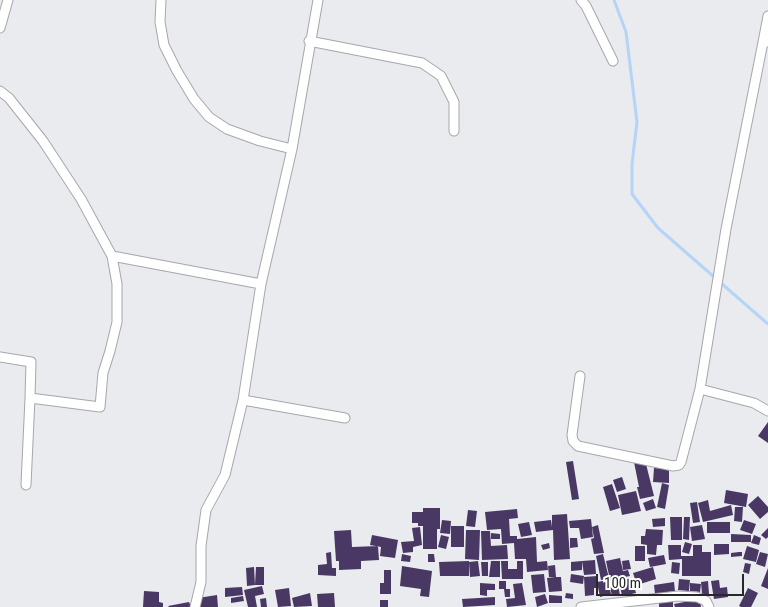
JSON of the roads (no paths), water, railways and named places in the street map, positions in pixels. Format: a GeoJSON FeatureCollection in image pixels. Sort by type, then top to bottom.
{"type":"FeatureCollection","features":[{"type":"Feature","properties":{"kind":"street"},"geometry":{"type":"LineString","coordinates":[[0,28],[8,0]]}},
{"type":"Feature","properties":{"kind":"street"},"geometry":{"type":"LineString","coordinates":[[161,0],[160,22],[164,45],[176,71],[194,99],[209,117],[227,130],[292,149]]}},
{"type":"Feature","properties":{"kind":"street"},"geometry":{"type":"LineString","coordinates":[[195,607],[201,582],[201,546],[206,510],[225,474],[242,400],[261,284],[292,149],[309,41],[318,0]]}},
{"type":"Feature","properties":{"kind":"street"},"geometry":{"type":"LineString","coordinates":[[581,0],[586,6],[613,61]]}},
{"type":"Feature","properties":{"kind":"street"},"geometry":{"type":"LineString","coordinates":[[580,376],[572,435],[573,442],[578,446],[673,466],[679,465],[700,389],[726,229],[766,40],[768,16]]}},
{"type":"Feature","properties":{"kind":"street"},"geometry":{"type":"LineString","coordinates":[[309,41],[422,64],[441,76],[454,102],[454,131]]}},
{"type":"Feature","properties":{"kind":"street"},"geometry":{"type":"LineString","coordinates":[[0,91],[9,98],[42,141],[81,199],[112,256],[117,284],[117,322],[103,373],[100,407],[30,398]]}},
{"type":"Feature","properties":{"kind":"street"},"geometry":{"type":"LineString","coordinates":[[112,256],[261,284]]}},
{"type":"Feature","properties":{"kind":"street"},"geometry":{"type":"LineString","coordinates":[[0,357],[31,362],[26,485]]}},
{"type":"Feature","properties":{"kind":"street"},"geometry":{"type":"LineString","coordinates":[[700,389],[754,403],[768,411]]}},
{"type":"Feature","properties":{"kind":"street"},"geometry":{"type":"LineString","coordinates":[[242,400],[346,418]]}},
{"type":"Feature","properties":{"kind":"street"},"geometry":{"type":"LineString","coordinates":[[582,607],[678,596],[697,597],[706,602],[709,607]]}},
{"type":"Feature","properties":{"kind":"waterway"},"geometry":{"type":"LineString","coordinates":[[614,0],[626,32],[637,122],[632,164],[632,194],[658,228],[768,324]]}}]}
